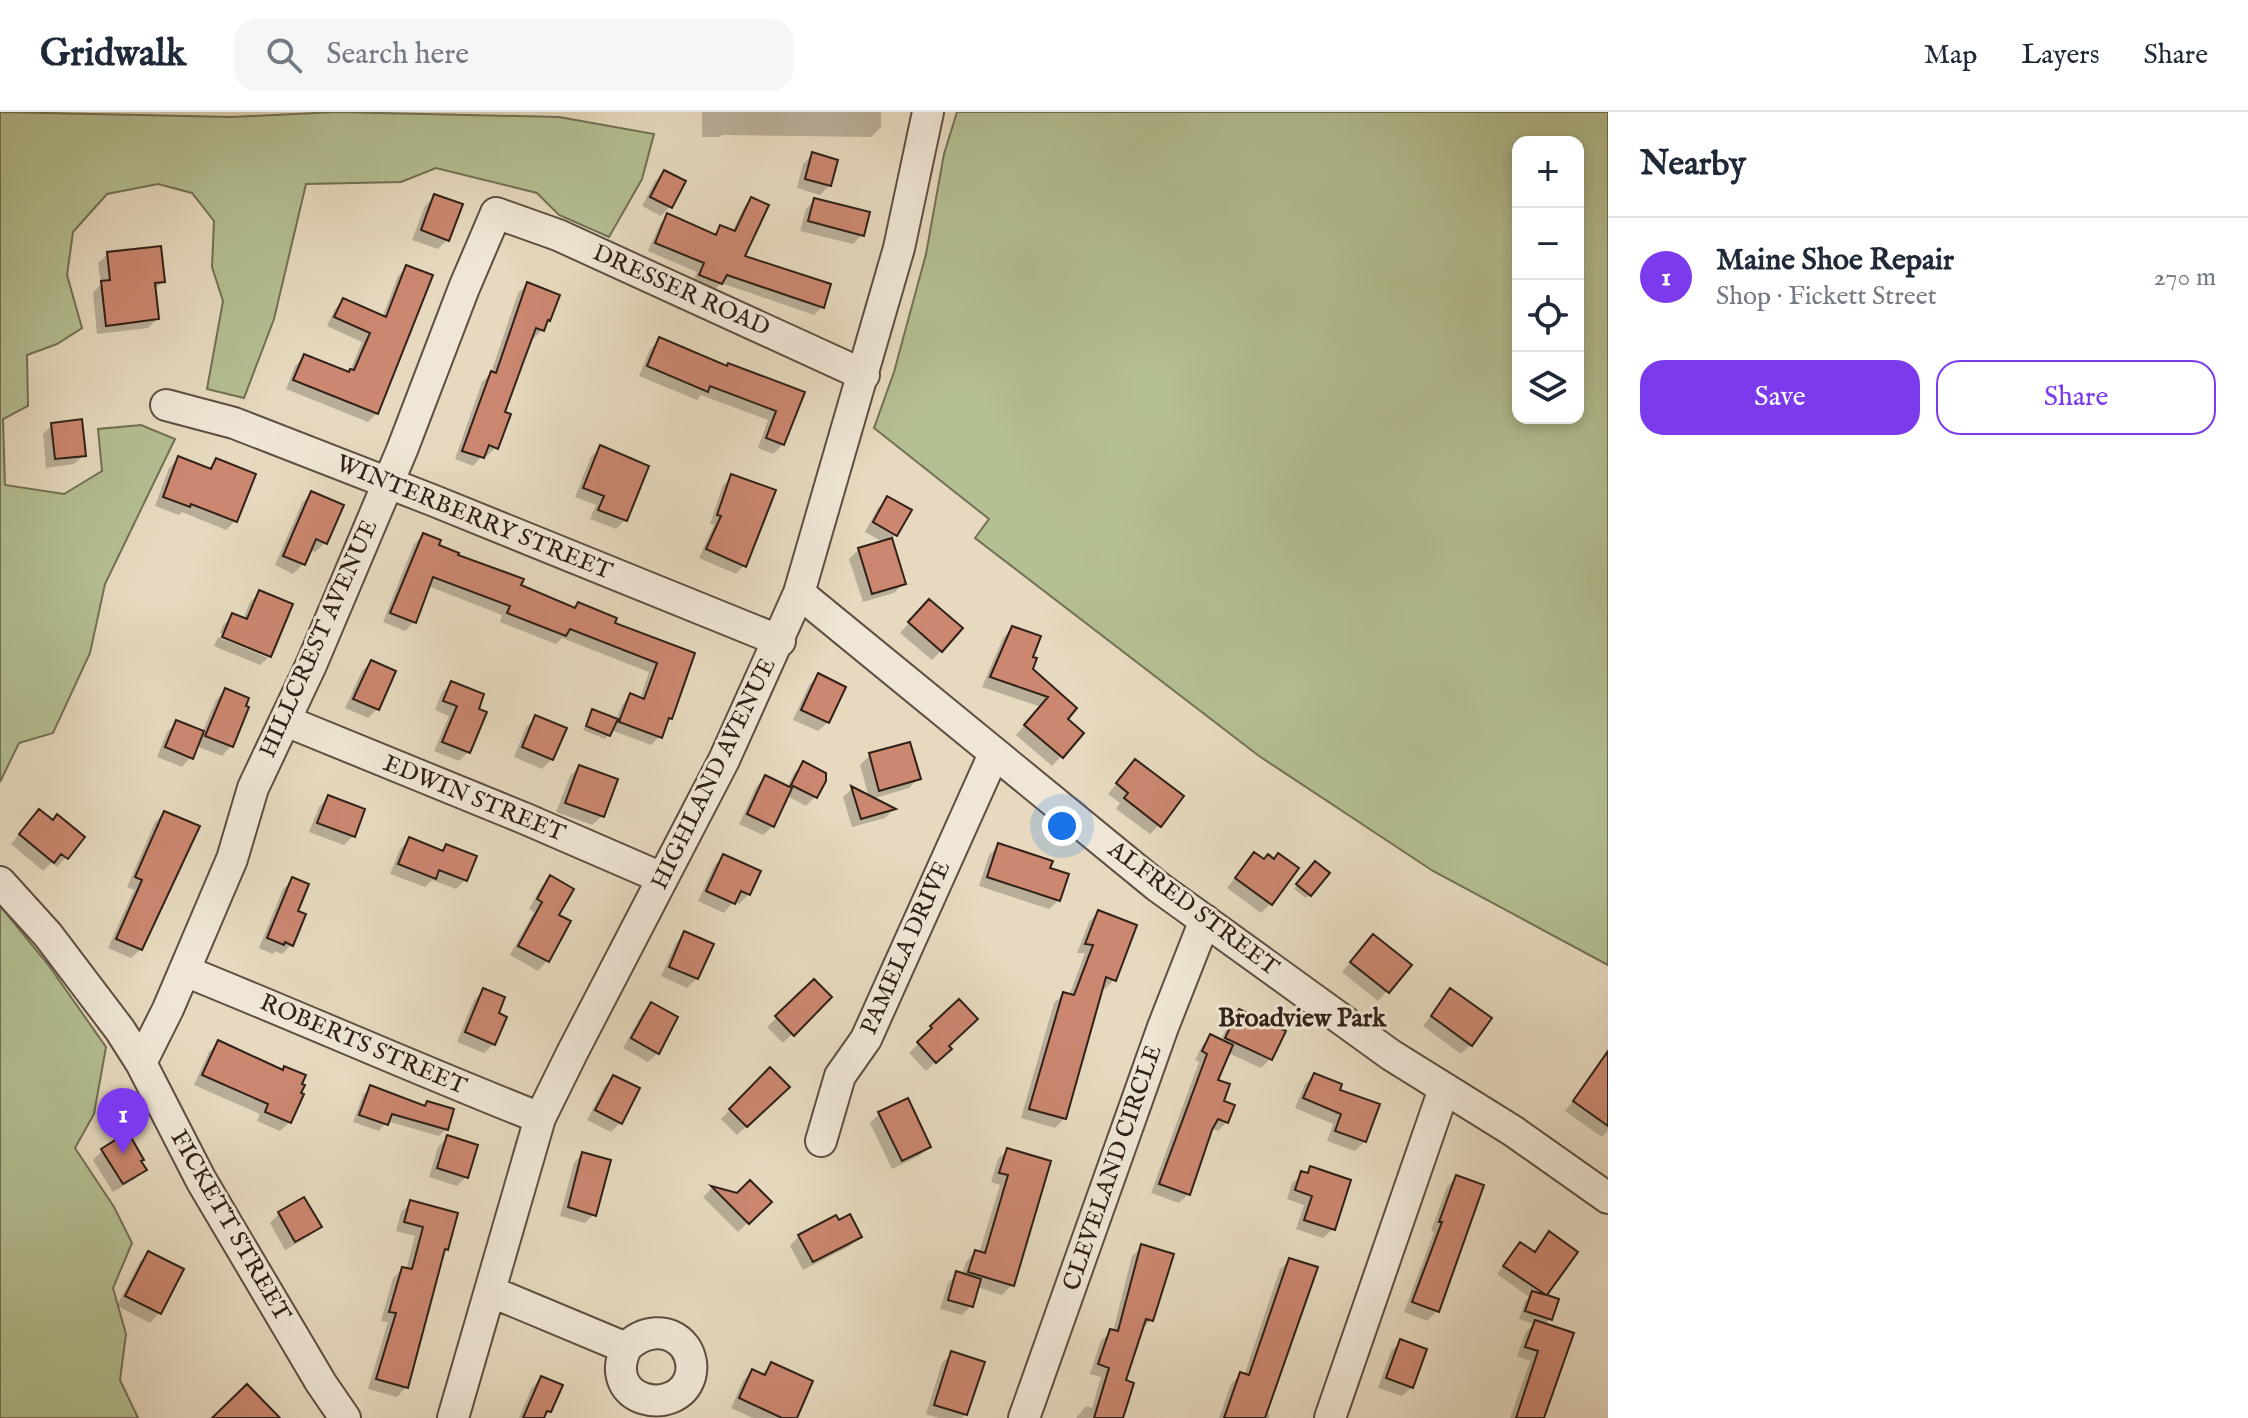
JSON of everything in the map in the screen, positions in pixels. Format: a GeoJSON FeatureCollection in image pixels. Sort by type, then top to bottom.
{"type":"FeatureCollection","features":[{"type":"Feature","properties":{"kind":"street","name":"HIGHLAND AVENUE"},"geometry":{"type":"LineString","coordinates":[[453,1418],[540,1118],[724,760],[799,593],[899,248],[928,112]]}},
{"type":"Feature","properties":{"kind":"street","name":"DRESSER ROAD"},"geometry":{"type":"LineString","coordinates":[[496,213],[558,235],[864,375]]}},
{"type":"Feature","properties":{"kind":"street","name":"HILLCREST AVENUE"},"geometry":{"type":"LineString","coordinates":[[141,1063],[185,971],[232,859],[253,788],[286,721],[402,450],[496,213]]}},
{"type":"Feature","properties":{"kind":"street","name":"WINTERBERRY STREET"},"geometry":{"type":"LineString","coordinates":[[166,405],[234,423],[780,641]]}},
{"type":"Feature","properties":{"kind":"street","name":"ALFRED STREET"},"geometry":{"type":"LineString","coordinates":[[799,593],[1157,886],[1391,1055],[1513,1131],[1608,1198]]}},
{"type":"Feature","properties":{"kind":"street","name":"EDWIN STREET"},"geometry":{"type":"LineString","coordinates":[[286,721],[662,878]]}},
{"type":"Feature","properties":{"kind":"street","name":"PAMELA DRIVE"},"geometry":{"type":"LineString","coordinates":[[821,1141],[840,1076],[866,1039],[994,754]]}},
{"type":"Feature","properties":{"kind":"street","name":"FICKETT STREET"},"geometry":{"type":"LineString","coordinates":[[0,882],[85,981],[141,1063],[201,1180],[321,1383],[345,1418]]}},
{"type":"Feature","properties":{"kind":"street","name":"CLEVELAND CIRCLE"},"geometry":{"type":"LineString","coordinates":[[1024,1418],[1163,1027],[1205,920]]}},
{"type":"Feature","properties":{"kind":"street","name":"ROBERTS STREET"},"geometry":{"type":"LineString","coordinates":[[185,971],[540,1118]]}},
{"type":"Feature","properties":{"kind":"street"},"geometry":{"type":"LineString","coordinates":[[1330,1418],[1444,1089]]}},
{"type":"Feature","properties":{"kind":"street"},"geometry":{"type":"LineString","coordinates":[[492,1292],[626,1348]]}},
{"type":"Feature","properties":{"kind":"green space"},"geometry":{"type":"Polygon","coordinates":[[[0,112],[232,117],[337,112],[559,117],[654,134],[642,179],[609,237],[559,215],[537,193],[436,168],[401,182],[306,184],[274,319],[244,398],[207,389],[223,301],[212,267],[214,221],[192,193],[158,184],[107,194],[73,232],[67,275],[82,328],[57,344],[27,355],[28,406],[3,419],[5,485],[64,494],[102,471],[98,429],[141,425],[175,439],[105,584],[90,653],[53,733],[19,743],[0,782],[0,112]]]}},
{"type":"Feature","properties":{"kind":"green space"},"geometry":{"type":"Polygon","coordinates":[[[957,112],[1608,112],[1608,965],[1433,871],[1259,756],[975,538],[989,519],[874,428],[894,372],[926,254],[944,154],[957,112]]]}},
{"type":"Feature","properties":{"kind":"green space"},"geometry":{"type":"Polygon","coordinates":[[[0,906],[47,963],[106,1047],[94,1114],[75,1148],[114,1207],[132,1243],[113,1288],[126,1334],[120,1380],[138,1418],[0,1418],[0,906]]]}},
{"type":"Feature","properties":{"kind":"building"},"geometry":{"type":"Polygon","coordinates":[[[812,152],[838,160],[831,186],[805,179],[812,152]]]}},
{"type":"Feature","properties":{"kind":"building"},"geometry":{"type":"Polygon","coordinates":[[[664,170],[686,181],[672,208],[650,197],[664,170]]]}},
{"type":"Feature","properties":{"kind":"building"},"geometry":{"type":"Polygon","coordinates":[[[434,194],[463,204],[449,241],[421,230],[434,194]]]}},
{"type":"Feature","properties":{"kind":"building"},"geometry":{"type":"Polygon","coordinates":[[[751,197],[769,205],[745,256],[831,284],[824,308],[727,275],[722,284],[699,275],[704,263],[655,243],[667,213],[716,235],[720,225],[735,231],[751,197]]]}},
{"type":"Feature","properties":{"kind":"building"},"geometry":{"type":"Polygon","coordinates":[[[814,198],[870,212],[864,236],[808,221],[814,198]]]}},
{"type":"Feature","properties":{"kind":"building"},"geometry":{"type":"Polygon","coordinates":[[[161,246],[165,282],[155,283],[159,319],[106,326],[101,281],[110,280],[107,252],[161,246]]]}},
{"type":"Feature","properties":{"kind":"building"},"geometry":{"type":"Polygon","coordinates":[[[406,265],[433,275],[378,414],[293,380],[304,354],[349,372],[350,369],[354,370],[370,333],[334,317],[343,298],[386,317],[406,265]]]}},
{"type":"Feature","properties":{"kind":"building"},"geometry":{"type":"Polygon","coordinates":[[[527,282],[560,295],[544,331],[536,328],[505,412],[511,414],[498,449],[489,445],[484,458],[462,451],[491,371],[496,373],[527,282]]]}},
{"type":"Feature","properties":{"kind":"building"},"geometry":{"type":"Polygon","coordinates":[[[659,337],[727,366],[728,363],[805,392],[784,445],[766,438],[776,411],[710,386],[708,392],[647,366],[659,337]]]}},
{"type":"Feature","properties":{"kind":"building"},"geometry":{"type":"Polygon","coordinates":[[[82,419],[86,456],[55,459],[51,423],[82,419]]]}},
{"type":"Feature","properties":{"kind":"building"},"geometry":{"type":"Polygon","coordinates":[[[600,445],[649,466],[627,521],[598,510],[604,496],[583,488],[600,445]]]}},
{"type":"Feature","properties":{"kind":"building"},"geometry":{"type":"Polygon","coordinates":[[[178,456],[211,469],[216,458],[256,474],[237,522],[163,497],[178,456]]]}},
{"type":"Feature","properties":{"kind":"building"},"geometry":{"type":"Polygon","coordinates":[[[731,474],[776,490],[746,567],[706,549],[721,516],[717,515],[731,474]]]}},
{"type":"Feature","properties":{"kind":"building"},"geometry":{"type":"Polygon","coordinates":[[[311,491],[344,505],[327,544],[316,539],[305,565],[283,556],[311,491]]]}},
{"type":"Feature","properties":{"kind":"building"},"geometry":{"type":"Polygon","coordinates":[[[887,496],[912,510],[897,536],[873,522],[887,496]]]}},
{"type":"Feature","properties":{"kind":"building"},"geometry":{"type":"Polygon","coordinates":[[[423,533],[441,540],[439,545],[458,555],[524,579],[521,585],[575,608],[578,602],[617,618],[615,623],[695,653],[672,719],[669,718],[662,738],[619,722],[630,693],[644,699],[657,663],[570,629],[566,636],[507,613],[510,606],[433,577],[416,623],[390,613],[423,533]]]}},
{"type":"Feature","properties":{"kind":"building"},"geometry":{"type":"Polygon","coordinates":[[[892,538],[906,584],[872,594],[858,548],[892,538]]]}},
{"type":"Feature","properties":{"kind":"building"},"geometry":{"type":"Polygon","coordinates":[[[259,590],[293,604],[271,657],[222,637],[232,613],[247,619],[259,590]]]}},
{"type":"Feature","properties":{"kind":"building"},"geometry":{"type":"Polygon","coordinates":[[[929,599],[963,628],[942,652],[908,622],[929,599]]]}},
{"type":"Feature","properties":{"kind":"building"},"geometry":{"type":"Polygon","coordinates":[[[1012,626],[1041,636],[1033,657],[1037,658],[1033,669],[1077,708],[1068,719],[1084,733],[1063,758],[1024,725],[1048,697],[990,677],[1012,626]]]}},
{"type":"Feature","properties":{"kind":"building"},"geometry":{"type":"Polygon","coordinates":[[[371,660],[396,671],[379,710],[353,699],[371,660]]]}},
{"type":"Feature","properties":{"kind":"building"},"geometry":{"type":"Polygon","coordinates":[[[818,673],[846,687],[829,723],[801,710],[818,673]]]}},
{"type":"Feature","properties":{"kind":"building"},"geometry":{"type":"Polygon","coordinates":[[[451,681],[484,694],[479,709],[487,712],[470,753],[442,742],[457,706],[443,701],[451,681]]]}},
{"type":"Feature","properties":{"kind":"building"},"geometry":{"type":"Polygon","coordinates":[[[225,688],[249,698],[246,706],[249,707],[233,747],[205,736],[225,688]]]}},
{"type":"Feature","properties":{"kind":"building"},"geometry":{"type":"Polygon","coordinates":[[[592,709],[618,719],[610,736],[586,726],[592,709]]]}},
{"type":"Feature","properties":{"kind":"building"},"geometry":{"type":"Polygon","coordinates":[[[535,715],[567,728],[553,760],[522,747],[535,715]]]}},
{"type":"Feature","properties":{"kind":"building"},"geometry":{"type":"Polygon","coordinates":[[[176,720],[204,731],[193,759],[165,747],[176,720]]]}},
{"type":"Feature","properties":{"kind":"building"},"geometry":{"type":"Polygon","coordinates":[[[910,742],[921,779],[879,791],[869,753],[910,742]]]}},
{"type":"Feature","properties":{"kind":"building"},"geometry":{"type":"Polygon","coordinates":[[[1135,759],[1184,796],[1161,827],[1124,798],[1128,793],[1116,783],[1135,759]]]}},
{"type":"Feature","properties":{"kind":"building"},"geometry":{"type":"Polygon","coordinates":[[[803,761],[826,773],[826,781],[817,798],[791,785],[803,761]]]}},
{"type":"Feature","properties":{"kind":"building"},"geometry":{"type":"Polygon","coordinates":[[[579,765],[618,779],[604,817],[565,803],[579,765]]]}},
{"type":"Feature","properties":{"kind":"building"},"geometry":{"type":"Polygon","coordinates":[[[765,775],[792,788],[774,827],[747,814],[765,775]]]}},
{"type":"Feature","properties":{"kind":"building"},"geometry":{"type":"Polygon","coordinates":[[[851,786],[896,809],[861,819],[851,786]]]}},
{"type":"Feature","properties":{"kind":"building"},"geometry":{"type":"Polygon","coordinates":[[[328,795],[365,809],[355,837],[317,823],[328,795]]]}},
{"type":"Feature","properties":{"kind":"building"},"geometry":{"type":"Polygon","coordinates":[[[39,809],[53,820],[57,814],[85,837],[68,859],[61,854],[54,863],[19,834],[39,809]]]}},
{"type":"Feature","properties":{"kind":"building"},"geometry":{"type":"Polygon","coordinates":[[[164,811],[200,826],[142,950],[116,939],[142,880],[135,877],[164,811]]]}},
{"type":"Feature","properties":{"kind":"building"},"geometry":{"type":"Polygon","coordinates":[[[409,837],[443,851],[446,844],[477,856],[467,881],[439,870],[436,879],[398,864],[409,837]]]}},
{"type":"Feature","properties":{"kind":"building"},"geometry":{"type":"Polygon","coordinates":[[[998,843],[1053,861],[1050,868],[1069,874],[1060,901],[987,877],[998,843]]]}},
{"type":"Feature","properties":{"kind":"building"},"geometry":{"type":"Polygon","coordinates":[[[1254,852],[1264,859],[1268,854],[1274,859],[1278,853],[1299,868],[1272,905],[1235,878],[1254,852]]]}},
{"type":"Feature","properties":{"kind":"building"},"geometry":{"type":"Polygon","coordinates":[[[723,854],[761,871],[750,895],[741,891],[735,904],[706,891],[723,854]]]}},
{"type":"Feature","properties":{"kind":"building"},"geometry":{"type":"Polygon","coordinates":[[[1315,861],[1330,873],[1311,896],[1296,884],[1315,861]]]}},
{"type":"Feature","properties":{"kind":"building"},"geometry":{"type":"Polygon","coordinates":[[[550,875],[574,889],[559,915],[571,921],[549,962],[518,946],[542,902],[537,899],[550,875]]]}},
{"type":"Feature","properties":{"kind":"building"},"geometry":{"type":"Polygon","coordinates":[[[292,877],[309,884],[298,911],[306,914],[293,946],[267,938],[292,877]]]}},
{"type":"Feature","properties":{"kind":"building"},"geometry":{"type":"Polygon","coordinates":[[[1098,910],[1137,925],[1116,981],[1106,977],[1066,1119],[1029,1109],[1063,992],[1074,995],[1093,945],[1085,944],[1098,910]]]}},
{"type":"Feature","properties":{"kind":"building"},"geometry":{"type":"Polygon","coordinates":[[[684,931],[714,944],[698,979],[669,967],[684,931]]]}},
{"type":"Feature","properties":{"kind":"building"},"geometry":{"type":"Polygon","coordinates":[[[1373,934],[1412,965],[1389,993],[1350,962],[1373,934]]]}},
{"type":"Feature","properties":{"kind":"building"},"geometry":{"type":"Polygon","coordinates":[[[814,979],[832,997],[794,1036],[775,1016],[814,979]]]}},
{"type":"Feature","properties":{"kind":"building"},"geometry":{"type":"Polygon","coordinates":[[[483,988],[505,997],[499,1013],[507,1017],[495,1045],[465,1032],[483,988]]]}},
{"type":"Feature","properties":{"kind":"building"},"geometry":{"type":"Polygon","coordinates":[[[1450,988],[1492,1018],[1472,1046],[1431,1016],[1450,988]]]}},
{"type":"Feature","properties":{"kind":"building"},"geometry":{"type":"Polygon","coordinates":[[[959,999],[978,1019],[936,1063],[917,1042],[959,999]]]}},
{"type":"Feature","properties":{"kind":"building"},"geometry":{"type":"Polygon","coordinates":[[[651,1002],[678,1017],[659,1054],[631,1038],[651,1002]]]}},
{"type":"Feature","properties":{"kind":"building"},"geometry":{"type":"Polygon","coordinates":[[[1239,1009],[1286,1031],[1272,1060],[1225,1038],[1239,1009]]]}},
{"type":"Feature","properties":{"kind":"building"},"geometry":{"type":"Polygon","coordinates":[[[1210,1034],[1233,1045],[1218,1080],[1230,1084],[1224,1101],[1235,1105],[1228,1123],[1218,1119],[1212,1130],[1190,1195],[1159,1184],[1207,1054],[1202,1051],[1210,1034]]]}},
{"type":"Feature","properties":{"kind":"building"},"geometry":{"type":"Polygon","coordinates":[[[218,1040],[283,1070],[284,1066],[306,1075],[301,1093],[304,1094],[291,1123],[265,1112],[268,1104],[202,1075],[218,1040]]]}},
{"type":"Feature","properties":{"kind":"building"},"geometry":{"type":"Polygon","coordinates":[[[1608,1051],[1608,1126],[1573,1101],[1608,1051]]]}},
{"type":"Feature","properties":{"kind":"building"},"geometry":{"type":"Polygon","coordinates":[[[770,1067],[790,1087],[747,1127],[729,1109],[770,1067]]]}},
{"type":"Feature","properties":{"kind":"building"},"geometry":{"type":"Polygon","coordinates":[[[1314,1073],[1342,1084],[1340,1090],[1380,1104],[1366,1142],[1335,1131],[1341,1114],[1303,1098],[1314,1073]]]}},
{"type":"Feature","properties":{"kind":"building"},"geometry":{"type":"Polygon","coordinates":[[[613,1075],[640,1088],[622,1124],[595,1110],[613,1075]]]}},
{"type":"Feature","properties":{"kind":"building"},"geometry":{"type":"Polygon","coordinates":[[[370,1085],[425,1106],[427,1101],[454,1109],[448,1130],[392,1114],[388,1125],[359,1115],[370,1085]]]}},
{"type":"Feature","properties":{"kind":"building"},"geometry":{"type":"Polygon","coordinates":[[[908,1098],[931,1147],[902,1161],[878,1112],[908,1098]]]}},
{"type":"Feature","properties":{"kind":"building"},"geometry":{"type":"Polygon","coordinates":[[[128,1132],[147,1170],[123,1184],[101,1149],[128,1132]]]}},
{"type":"Feature","properties":{"kind":"building"},"geometry":{"type":"Polygon","coordinates":[[[447,1135],[478,1145],[468,1178],[437,1168],[447,1135]]]}},
{"type":"Feature","properties":{"kind":"building"},"geometry":{"type":"Polygon","coordinates":[[[1007,1148],[1051,1161],[1014,1286],[968,1272],[975,1250],[985,1253],[1008,1175],[999,1173],[1007,1148]]]}},
{"type":"Feature","properties":{"kind":"building"},"geometry":{"type":"Polygon","coordinates":[[[582,1152],[611,1160],[596,1216],[568,1207],[582,1152]]]}},
{"type":"Feature","properties":{"kind":"building"},"geometry":{"type":"Polygon","coordinates":[[[1310,1166],[1351,1180],[1335,1230],[1304,1220],[1312,1196],[1295,1190],[1301,1171],[1308,1173],[1310,1166]]]}},
{"type":"Feature","properties":{"kind":"building"},"geometry":{"type":"Polygon","coordinates":[[[1456,1175],[1484,1185],[1439,1312],[1412,1302],[1456,1175]]]}},
{"type":"Feature","properties":{"kind":"building"},"geometry":{"type":"Polygon","coordinates":[[[750,1180],[772,1202],[749,1224],[711,1186],[737,1193],[750,1180]]]}},
{"type":"Feature","properties":{"kind":"building"},"geometry":{"type":"Polygon","coordinates":[[[304,1197],[322,1227],[295,1242],[278,1212],[304,1197]]]}},
{"type":"Feature","properties":{"kind":"building"},"geometry":{"type":"Polygon","coordinates":[[[410,1200],[458,1213],[448,1250],[445,1249],[408,1388],[376,1379],[396,1313],[389,1312],[402,1267],[412,1269],[423,1227],[404,1222],[410,1200]]]}},
{"type":"Feature","properties":{"kind":"building"},"geometry":{"type":"Polygon","coordinates":[[[850,1214],[862,1237],[813,1262],[798,1235],[836,1215],[839,1220],[850,1214]]]}},
{"type":"Feature","properties":{"kind":"building"},"geometry":{"type":"Polygon","coordinates":[[[1549,1231],[1578,1252],[1547,1295],[1559,1299],[1552,1320],[1525,1311],[1532,1291],[1546,1295],[1503,1266],[1520,1242],[1535,1252],[1549,1231]]]}},
{"type":"Feature","properties":{"kind":"building"},"geometry":{"type":"Polygon","coordinates":[[[1141,1244],[1174,1254],[1153,1321],[1146,1319],[1126,1380],[1134,1383],[1123,1418],[1094,1418],[1109,1368],[1098,1364],[1110,1329],[1118,1331],[1141,1244]]]}},
{"type":"Feature","properties":{"kind":"building"},"geometry":{"type":"Polygon","coordinates":[[[148,1251],[184,1269],[161,1314],[125,1296],[148,1251]]]}},
{"type":"Feature","properties":{"kind":"building"},"geometry":{"type":"Polygon","coordinates":[[[1289,1258],[1318,1267],[1265,1418],[1224,1418],[1240,1372],[1249,1375],[1289,1258]]]}},
{"type":"Feature","properties":{"kind":"building"},"geometry":{"type":"Polygon","coordinates":[[[956,1271],[981,1279],[973,1307],[948,1300],[956,1271]]]}},
{"type":"Feature","properties":{"kind":"building"},"geometry":{"type":"Polygon","coordinates":[[[1535,1320],[1574,1333],[1544,1418],[1516,1418],[1538,1351],[1525,1347],[1535,1320]]]}},
{"type":"Feature","properties":{"kind":"building"},"geometry":{"type":"Polygon","coordinates":[[[1400,1339],[1427,1349],[1413,1388],[1386,1378],[1400,1339]]]}},
{"type":"Feature","properties":{"kind":"building"},"geometry":{"type":"Polygon","coordinates":[[[951,1351],[985,1362],[967,1415],[934,1405],[951,1351]]]}},
{"type":"Feature","properties":{"kind":"building"},"geometry":{"type":"Polygon","coordinates":[[[771,1362],[813,1381],[797,1418],[782,1418],[739,1398],[752,1369],[765,1375],[771,1362]]]}},
{"type":"Feature","properties":{"kind":"building"},"geometry":{"type":"Polygon","coordinates":[[[541,1376],[563,1385],[551,1412],[547,1411],[544,1418],[523,1418],[541,1376]]]}},
{"type":"Feature","properties":{"kind":"building"},"geometry":{"type":"Polygon","coordinates":[[[247,1384],[280,1418],[212,1418],[247,1384]]]}},
{"type":"Feature","properties":{"kind":"place","name":"Maine Shoe Repair"},"geometry":{"type":"Point","coordinates":[123,1154]}},
{"type":"Feature","properties":{"kind":"district","name":"Broadview Park"},"geometry":{"type":"Point","coordinates":[1302,1018]}}]}
